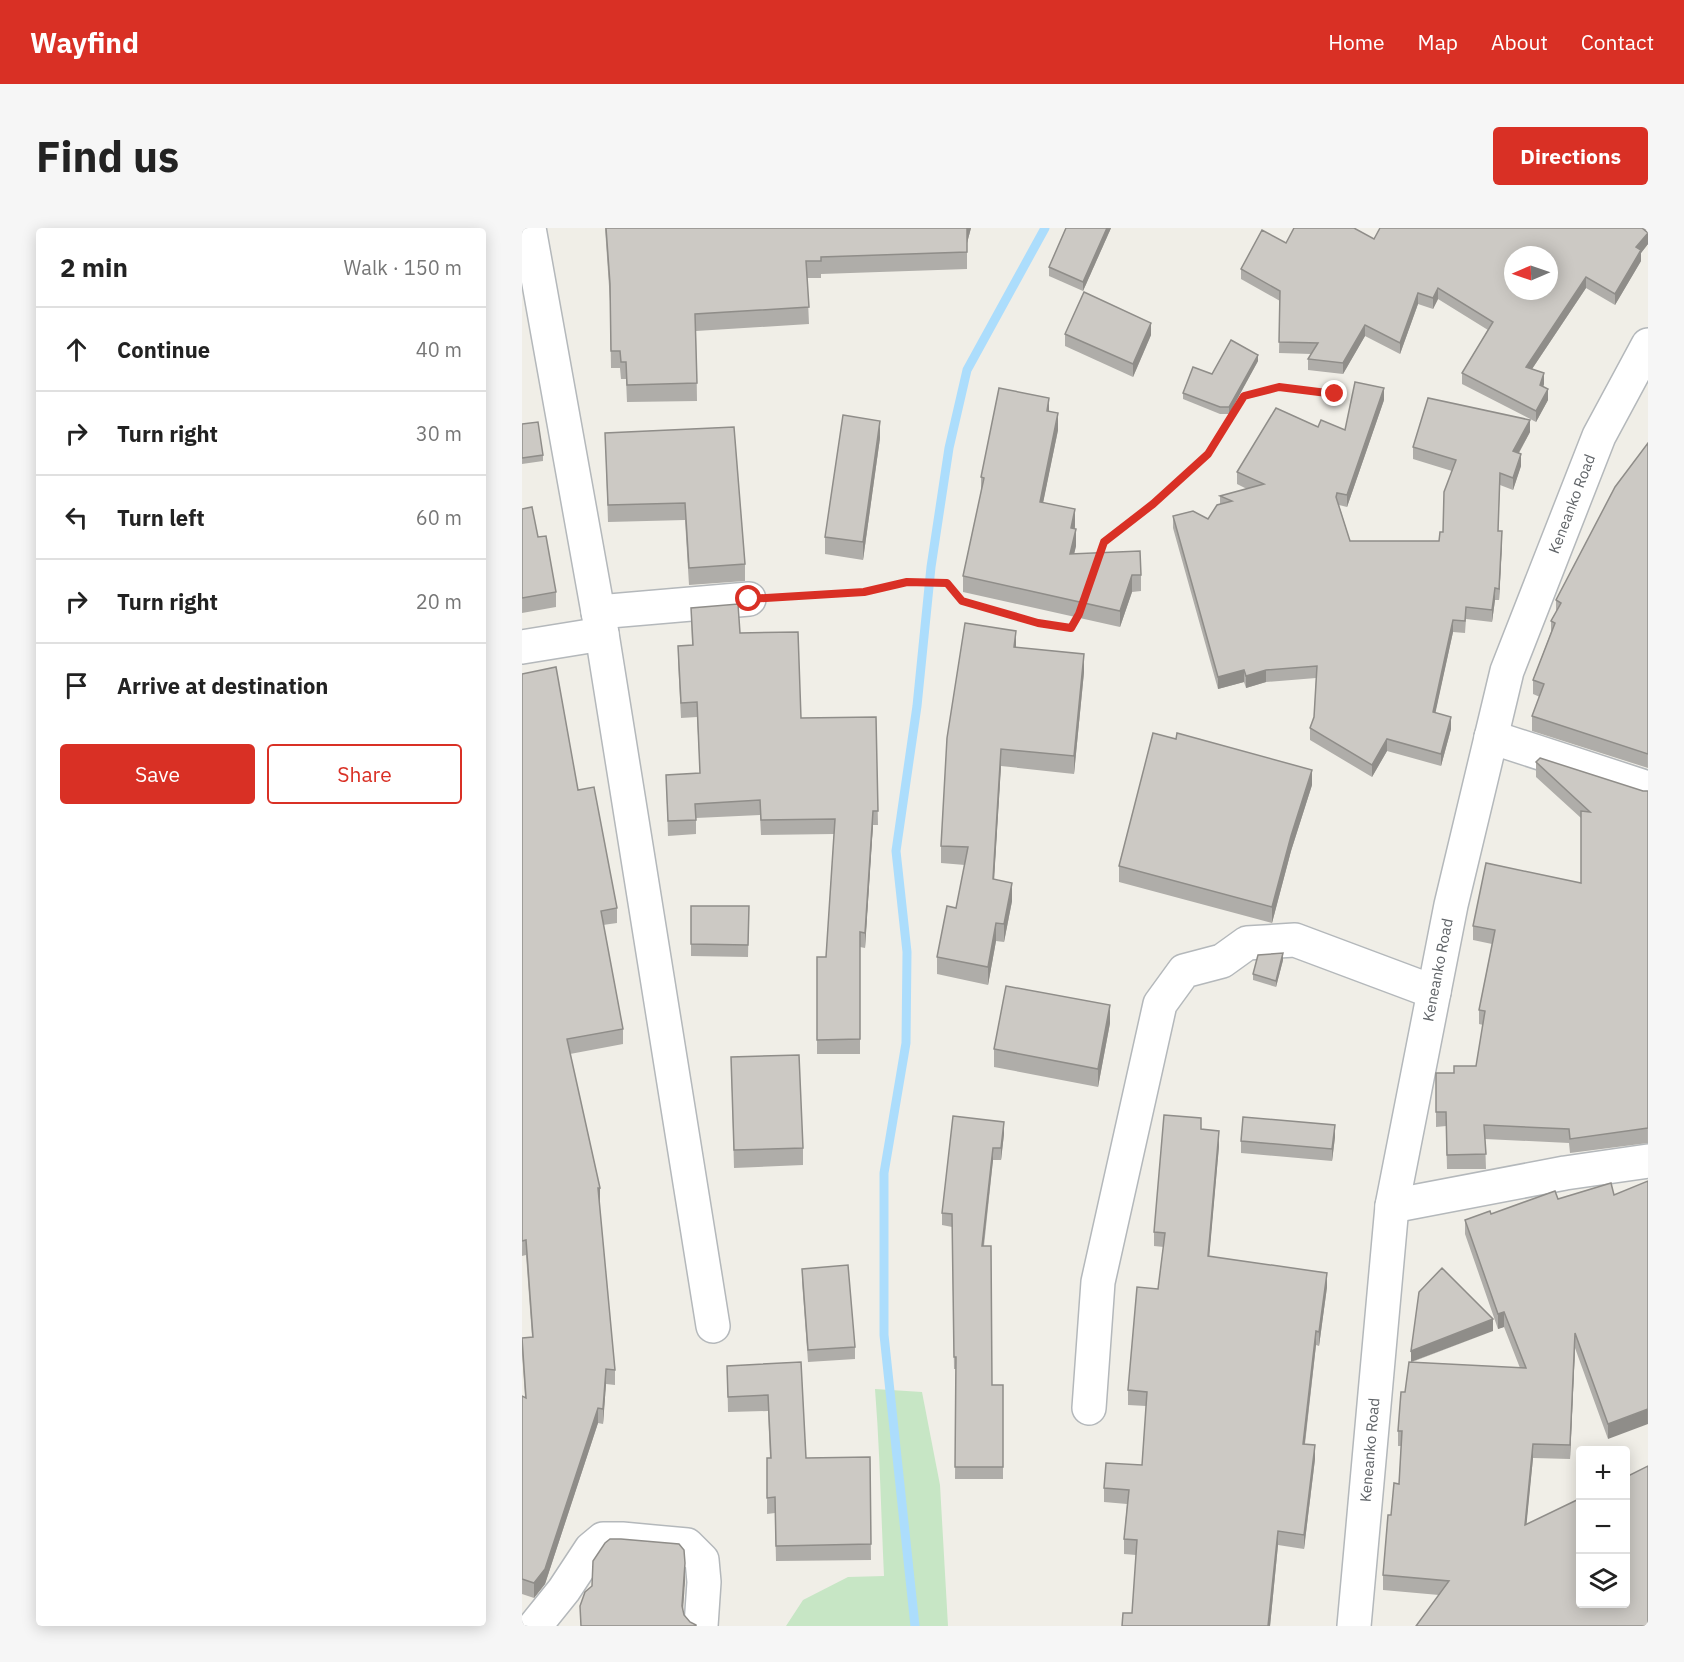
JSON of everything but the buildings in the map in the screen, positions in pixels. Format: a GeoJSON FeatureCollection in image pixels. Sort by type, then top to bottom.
{"type":"FeatureCollection","features":[{"type":"Feature","properties":{"kind":"street"},"geometry":{"type":"LineString","coordinates":[[529,228],[600,623],[713,1326]]}},
{"type":"Feature","properties":{"kind":"street","name":"Keneanko Road"},"geometry":{"type":"LineString","coordinates":[[1354,1626],[1392,1206],[1451,905],[1507,671],[1599,436],[1648,345]]}},
{"type":"Feature","properties":{"kind":"street"},"geometry":{"type":"LineString","coordinates":[[522,647],[600,623],[749,599]]}},
{"type":"Feature","properties":{"kind":"street"},"geometry":{"type":"LineString","coordinates":[[1491,737],[1648,788]]}},
{"type":"Feature","properties":{"kind":"street"},"geometry":{"type":"LineString","coordinates":[[1089,1408],[1101,1271],[1160,1004],[1184,971],[1222,961],[1247,944],[1295,940],[1434,992]]}},
{"type":"Feature","properties":{"kind":"street"},"geometry":{"type":"LineString","coordinates":[[1392,1206],[1565,1173],[1648,1161]]}},
{"type":"Feature","properties":{"kind":"street"},"geometry":{"type":"LineString","coordinates":[[535,1626],[564,1590],[591,1549],[603,1539],[622,1539],[687,1545],[702,1560],[704,1582],[701,1626]]}},
{"type":"Feature","properties":{"kind":"path"},"geometry":{"type":"LineString","coordinates":[[1097,563],[1104,542],[1153,504],[1208,454],[1244,396],[1279,387],[1335,394]]}},
{"type":"Feature","properties":{"kind":"path"},"geometry":{"type":"LineString","coordinates":[[749,599],[864,592],[907,582],[947,583],[962,601],[1038,623],[1071,628],[1079,614]]}},
{"type":"Feature","properties":{"kind":"green space"},"geometry":{"type":"Polygon","coordinates":[[[875,1389],[922,1392],[940,1485],[948,1626],[786,1626],[803,1600],[848,1577],[884,1576],[875,1389]]]}},
{"type":"Feature","properties":{"kind":"waterway"},"geometry":{"type":"LineString","coordinates":[[915,1626],[884,1335],[884,1173],[906,1043],[907,952],[896,851],[917,706],[931,567],[949,448],[967,370],[1045,228]]}},
{"type":"Feature","properties":{"kind":"route"},"geometry":{"type":"LineString","coordinates":[[749,599],[864,592],[907,582],[947,583],[962,601],[1038,623],[1071,628],[1079,614],[1104,542],[1153,504],[1208,454],[1244,396],[1279,387],[1335,394]]}}]}
